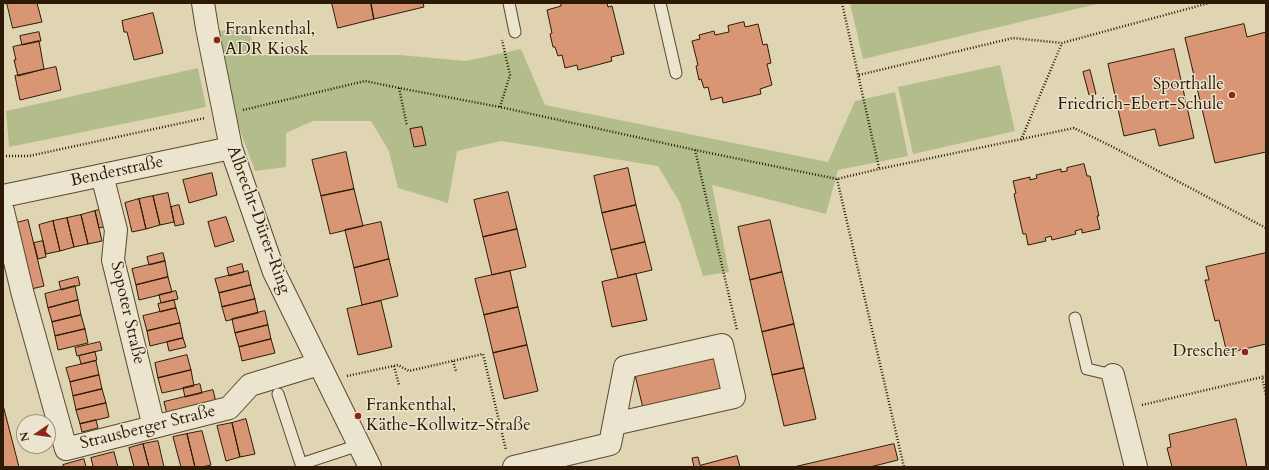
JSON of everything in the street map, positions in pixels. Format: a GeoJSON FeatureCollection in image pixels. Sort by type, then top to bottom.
{"type":"FeatureCollection","features":[{"type":"Feature","properties":{"kind":"street","name":"Albrecht-Dürer-Ring"},"geometry":{"type":"LineString","coordinates":[[203,3],[230,148],[274,272],[370,467]]}},
{"type":"Feature","properties":{"kind":"street","name":"Benderstraße"},"geometry":{"type":"LineString","coordinates":[[3,196],[230,148]]}},
{"type":"Feature","properties":{"kind":"street","name":"Sopoter Straße"},"geometry":{"type":"LineString","coordinates":[[102,175],[116,230],[113,260],[154,426]]}},
{"type":"Feature","properties":{"kind":"street","name":"Strausberger Straße"},"geometry":{"type":"LineString","coordinates":[[3,211],[23,296],[66,449],[229,408],[250,385],[323,373]]}},
{"type":"Feature","properties":{"kind":"street"},"geometry":{"type":"LineString","coordinates":[[510,460],[610,444],[625,367],[722,345],[734,397],[614,424]]}},
{"type":"Feature","properties":{"kind":"street"},"geometry":{"type":"LineString","coordinates":[[1113,375],[1136,467]]}},
{"type":"Feature","properties":{"kind":"lane"},"geometry":{"type":"LineString","coordinates":[[509,3],[516,32]]}},
{"type":"Feature","properties":{"kind":"lane"},"geometry":{"type":"LineString","coordinates":[[660,3],[676,73]]}},
{"type":"Feature","properties":{"kind":"lane"},"geometry":{"type":"LineString","coordinates":[[1075,318],[1087,369],[1113,375]]}},
{"type":"Feature","properties":{"kind":"lane"},"geometry":{"type":"LineString","coordinates":[[278,394],[301,464],[359,445]]}},
{"type":"Feature","properties":{"kind":"path"},"geometry":{"type":"LineString","coordinates":[[842,3],[879,169]]}},
{"type":"Feature","properties":{"kind":"path"},"geometry":{"type":"LineString","coordinates":[[859,76],[1013,38],[1062,43],[1209,3]]}},
{"type":"Feature","properties":{"kind":"path"},"geometry":{"type":"LineString","coordinates":[[500,107],[510,75],[502,39]]}},
{"type":"Feature","properties":{"kind":"path"},"geometry":{"type":"LineString","coordinates":[[1021,140],[1062,43]]}},
{"type":"Feature","properties":{"kind":"path"},"geometry":{"type":"LineString","coordinates":[[3,156],[29,156],[224,114],[366,81],[500,107],[695,150],[837,178],[1074,128],[1266,228]]}},
{"type":"Feature","properties":{"kind":"path"},"geometry":{"type":"LineString","coordinates":[[398,88],[407,126]]}},
{"type":"Feature","properties":{"kind":"path"},"geometry":{"type":"LineString","coordinates":[[695,150],[738,333],[722,345]]}},
{"type":"Feature","properties":{"kind":"path"},"geometry":{"type":"LineString","coordinates":[[837,178],[904,467]]}},
{"type":"Feature","properties":{"kind":"path"},"geometry":{"type":"LineString","coordinates":[[323,373],[398,364],[410,371],[482,354],[510,460]]}},
{"type":"Feature","properties":{"kind":"path"},"geometry":{"type":"LineString","coordinates":[[453,361],[456,371]]}},
{"type":"Feature","properties":{"kind":"path"},"geometry":{"type":"LineString","coordinates":[[394,365],[399,384]]}},
{"type":"Feature","properties":{"kind":"path"},"geometry":{"type":"LineString","coordinates":[[1122,410],[1266,375]]}},
{"type":"Feature","properties":{"kind":"path"},"geometry":{"type":"LineString","coordinates":[[1262,377],[1266,395]]}},
{"type":"Feature","properties":{"kind":"green space"},"geometry":{"type":"Polygon","coordinates":[[[850,3],[1101,3],[863,59],[850,3]]]}},
{"type":"Feature","properties":{"kind":"green space"},"geometry":{"type":"Polygon","coordinates":[[[245,27],[261,55],[399,55],[466,61],[521,49],[545,105],[828,162],[855,101],[895,92],[908,156],[838,170],[826,214],[712,185],[729,272],[703,276],[680,203],[658,166],[501,141],[457,151],[448,203],[398,188],[389,151],[371,121],[313,121],[286,133],[286,167],[255,171],[237,122],[220,31],[245,27]]]}},
{"type":"Feature","properties":{"kind":"green space"},"geometry":{"type":"Polygon","coordinates":[[[1000,65],[1015,131],[913,154],[898,87],[1000,65]]]}},
{"type":"Feature","properties":{"kind":"green space"},"geometry":{"type":"Polygon","coordinates":[[[198,68],[206,107],[9,147],[6,111],[198,68]]]}},
{"type":"Feature","properties":{"kind":"building"},"geometry":{"type":"Polygon","coordinates":[[[7,3],[37,3],[42,22],[13,28],[7,3]]]}},
{"type":"Feature","properties":{"kind":"building"},"geometry":{"type":"Polygon","coordinates":[[[332,3],[371,3],[374,19],[338,28],[332,3]]]}},
{"type":"Feature","properties":{"kind":"building"},"geometry":{"type":"Polygon","coordinates":[[[371,3],[423,3],[424,7],[374,19],[371,3]]]}},
{"type":"Feature","properties":{"kind":"building"},"geometry":{"type":"Polygon","coordinates":[[[607,3],[608,7],[612,6],[624,54],[611,57],[612,61],[578,70],[577,65],[565,68],[562,55],[558,56],[555,47],[553,47],[550,34],[552,33],[547,10],[561,6],[561,4],[607,3]]]}},
{"type":"Feature","properties":{"kind":"building"},"geometry":{"type":"Polygon","coordinates":[[[153,13],[163,53],[134,60],[127,32],[124,32],[122,21],[153,13]]]}},
{"type":"Feature","properties":{"kind":"building"},"geometry":{"type":"Polygon","coordinates":[[[744,22],[745,27],[758,24],[763,45],[767,44],[771,63],[767,64],[772,85],[760,89],[761,94],[723,103],[722,97],[711,100],[708,87],[704,88],[701,79],[699,80],[696,66],[698,65],[692,41],[700,39],[699,35],[714,31],[715,35],[729,32],[728,26],[744,22]]]}},
{"type":"Feature","properties":{"kind":"building","name":"Sporthalle Friedrich-Ebert-Schule"},"geometry":{"type":"Polygon","coordinates":[[[1244,24],[1247,37],[1266,32],[1266,152],[1215,163],[1185,38],[1244,24]]]}},
{"type":"Feature","properties":{"kind":"building"},"geometry":{"type":"Polygon","coordinates":[[[39,32],[41,41],[22,45],[20,36],[39,32]]]}},
{"type":"Feature","properties":{"kind":"building"},"geometry":{"type":"Polygon","coordinates":[[[39,41],[44,69],[18,76],[14,60],[16,60],[13,47],[39,41]]]}},
{"type":"Feature","properties":{"kind":"building"},"geometry":{"type":"Polygon","coordinates":[[[1174,49],[1194,138],[1159,146],[1155,129],[1124,136],[1108,64],[1174,49]]]}},
{"type":"Feature","properties":{"kind":"building"},"geometry":{"type":"Polygon","coordinates":[[[56,67],[61,90],[20,100],[15,76],[56,67]]]}},
{"type":"Feature","properties":{"kind":"building"},"geometry":{"type":"Polygon","coordinates":[[[1090,70],[1096,94],[1089,95],[1083,72],[1090,70]]]}},
{"type":"Feature","properties":{"kind":"building"},"geometry":{"type":"Polygon","coordinates":[[[422,127],[426,145],[414,147],[410,129],[422,127]]]}},
{"type":"Feature","properties":{"kind":"building"},"geometry":{"type":"Polygon","coordinates":[[[346,152],[354,189],[321,196],[312,160],[346,152]]]}},
{"type":"Feature","properties":{"kind":"building"},"geometry":{"type":"Polygon","coordinates":[[[1084,164],[1087,176],[1090,176],[1099,216],[1097,216],[1100,229],[1082,233],[1082,229],[1075,231],[1076,234],[1052,240],[1051,236],[1045,238],[1046,241],[1028,245],[1026,234],[1023,234],[1014,194],[1016,193],[1013,181],[1030,177],[1030,180],[1037,178],[1036,175],[1061,169],[1061,172],[1067,171],[1067,168],[1084,164]]]}},
{"type":"Feature","properties":{"kind":"building"},"geometry":{"type":"Polygon","coordinates":[[[628,168],[636,205],[602,213],[594,176],[628,168]]]}},
{"type":"Feature","properties":{"kind":"building"},"geometry":{"type":"Polygon","coordinates":[[[212,173],[217,195],[189,203],[183,180],[212,173]]]}},
{"type":"Feature","properties":{"kind":"building"},"geometry":{"type":"Polygon","coordinates":[[[354,189],[363,226],[330,234],[321,196],[354,189]]]}},
{"type":"Feature","properties":{"kind":"building"},"geometry":{"type":"Polygon","coordinates":[[[508,192],[517,229],[483,237],[474,200],[508,192]]]}},
{"type":"Feature","properties":{"kind":"building"},"geometry":{"type":"Polygon","coordinates":[[[168,193],[174,222],[160,225],[153,196],[168,193]]]}},
{"type":"Feature","properties":{"kind":"building"},"geometry":{"type":"Polygon","coordinates":[[[153,196],[160,225],[146,229],[139,199],[153,196]]]}},
{"type":"Feature","properties":{"kind":"building"},"geometry":{"type":"Polygon","coordinates":[[[139,199],[146,229],[132,232],[125,203],[139,199]]]}},
{"type":"Feature","properties":{"kind":"building"},"geometry":{"type":"Polygon","coordinates":[[[179,205],[184,224],[175,226],[171,207],[179,205]]]}},
{"type":"Feature","properties":{"kind":"building"},"geometry":{"type":"Polygon","coordinates":[[[636,205],[645,242],[611,250],[602,213],[636,205]]]}},
{"type":"Feature","properties":{"kind":"building"},"geometry":{"type":"Polygon","coordinates":[[[103,209],[107,226],[99,228],[95,211],[103,209]]]}},
{"type":"Feature","properties":{"kind":"building"},"geometry":{"type":"Polygon","coordinates":[[[95,211],[102,241],[88,244],[81,215],[95,211]]]}},
{"type":"Feature","properties":{"kind":"building"},"geometry":{"type":"Polygon","coordinates":[[[81,215],[88,244],[74,247],[67,218],[81,215]]]}},
{"type":"Feature","properties":{"kind":"building"},"geometry":{"type":"Polygon","coordinates":[[[226,217],[234,241],[215,247],[208,222],[226,217]]]}},
{"type":"Feature","properties":{"kind":"building"},"geometry":{"type":"Polygon","coordinates":[[[67,218],[74,247],[60,251],[53,221],[67,218]]]}},
{"type":"Feature","properties":{"kind":"building"},"geometry":{"type":"Polygon","coordinates":[[[28,220],[44,286],[27,290],[12,224],[28,220]]]}},
{"type":"Feature","properties":{"kind":"building"},"geometry":{"type":"Polygon","coordinates":[[[770,220],[782,272],[750,280],[738,227],[770,220]]]}},
{"type":"Feature","properties":{"kind":"building"},"geometry":{"type":"Polygon","coordinates":[[[53,221],[60,251],[46,254],[39,225],[53,221]]]}},
{"type":"Feature","properties":{"kind":"building"},"geometry":{"type":"Polygon","coordinates":[[[381,222],[389,259],[354,268],[345,230],[381,222]]]}},
{"type":"Feature","properties":{"kind":"building"},"geometry":{"type":"Polygon","coordinates":[[[517,229],[526,267],[492,275],[483,237],[517,229]]]}},
{"type":"Feature","properties":{"kind":"building"},"geometry":{"type":"Polygon","coordinates":[[[43,241],[46,257],[38,259],[34,243],[43,241]]]}},
{"type":"Feature","properties":{"kind":"building"},"geometry":{"type":"Polygon","coordinates":[[[645,242],[652,270],[618,278],[611,250],[645,242]]]}},
{"type":"Feature","properties":{"kind":"building"},"geometry":{"type":"Polygon","coordinates":[[[163,253],[165,261],[149,265],[147,257],[163,253]]]}},
{"type":"Feature","properties":{"kind":"building"},"geometry":{"type":"Polygon","coordinates":[[[1266,253],[1266,344],[1227,353],[1219,320],[1215,321],[1205,280],[1209,280],[1206,267],[1266,253]]]}},
{"type":"Feature","properties":{"kind":"building"},"geometry":{"type":"Polygon","coordinates":[[[389,259],[398,296],[362,305],[354,268],[389,259]]]}},
{"type":"Feature","properties":{"kind":"building"},"geometry":{"type":"Polygon","coordinates":[[[165,261],[168,277],[136,285],[132,269],[165,261]]]}},
{"type":"Feature","properties":{"kind":"building"},"geometry":{"type":"Polygon","coordinates":[[[242,264],[244,272],[229,276],[227,268],[242,264]]]}},
{"type":"Feature","properties":{"kind":"building"},"geometry":{"type":"Polygon","coordinates":[[[248,271],[251,285],[219,293],[215,279],[248,271]]]}},
{"type":"Feature","properties":{"kind":"building"},"geometry":{"type":"Polygon","coordinates":[[[510,271],[518,307],[484,315],[475,279],[510,271]]]}},
{"type":"Feature","properties":{"kind":"building"},"geometry":{"type":"Polygon","coordinates":[[[782,272],[794,324],[762,332],[750,280],[782,272]]]}},
{"type":"Feature","properties":{"kind":"building"},"geometry":{"type":"Polygon","coordinates":[[[636,274],[647,320],[612,327],[602,282],[636,274]]]}},
{"type":"Feature","properties":{"kind":"building"},"geometry":{"type":"Polygon","coordinates":[[[78,277],[80,285],[61,290],[59,282],[78,277]]]}},
{"type":"Feature","properties":{"kind":"building"},"geometry":{"type":"Polygon","coordinates":[[[168,277],[172,292],[139,300],[136,285],[168,277]]]}},
{"type":"Feature","properties":{"kind":"building"},"geometry":{"type":"Polygon","coordinates":[[[251,285],[255,299],[222,307],[219,293],[251,285]]]}},
{"type":"Feature","properties":{"kind":"building"},"geometry":{"type":"Polygon","coordinates":[[[75,286],[78,300],[48,308],[45,294],[75,286]]]}},
{"type":"Feature","properties":{"kind":"building"},"geometry":{"type":"Polygon","coordinates":[[[176,291],[178,299],[161,303],[159,295],[176,291]]]}},
{"type":"Feature","properties":{"kind":"building"},"geometry":{"type":"Polygon","coordinates":[[[255,299],[258,313],[226,321],[222,307],[255,299]]]}},
{"type":"Feature","properties":{"kind":"building"},"geometry":{"type":"Polygon","coordinates":[[[78,300],[81,315],[52,322],[48,308],[78,300]]]}},
{"type":"Feature","properties":{"kind":"building"},"geometry":{"type":"Polygon","coordinates":[[[174,300],[176,308],[160,312],[158,304],[174,300]]]}},
{"type":"Feature","properties":{"kind":"building"},"geometry":{"type":"Polygon","coordinates":[[[381,301],[392,347],[358,355],[347,309],[381,301]]]}},
{"type":"Feature","properties":{"kind":"building"},"geometry":{"type":"Polygon","coordinates":[[[518,307],[527,345],[493,353],[484,315],[518,307]]]}},
{"type":"Feature","properties":{"kind":"building"},"geometry":{"type":"Polygon","coordinates":[[[176,308],[180,323],[147,331],[143,316],[176,308]]]}},
{"type":"Feature","properties":{"kind":"building"},"geometry":{"type":"Polygon","coordinates":[[[265,311],[268,325],[235,333],[232,319],[265,311]]]}},
{"type":"Feature","properties":{"kind":"building"},"geometry":{"type":"Polygon","coordinates":[[[81,315],[85,329],[55,336],[52,322],[81,315]]]}},
{"type":"Feature","properties":{"kind":"building"},"geometry":{"type":"Polygon","coordinates":[[[180,323],[183,338],[150,346],[147,331],[180,323]]]}},
{"type":"Feature","properties":{"kind":"building"},"geometry":{"type":"Polygon","coordinates":[[[794,324],[804,368],[772,375],[762,332],[794,324]]]}},
{"type":"Feature","properties":{"kind":"building"},"geometry":{"type":"Polygon","coordinates":[[[268,325],[271,339],[239,347],[235,333],[268,325]]]}},
{"type":"Feature","properties":{"kind":"building"},"geometry":{"type":"Polygon","coordinates":[[[85,329],[88,343],[58,350],[55,336],[85,329]]]}},
{"type":"Feature","properties":{"kind":"building"},"geometry":{"type":"Polygon","coordinates":[[[183,338],[186,347],[169,351],[167,342],[183,338]]]}},
{"type":"Feature","properties":{"kind":"building"},"geometry":{"type":"Polygon","coordinates":[[[271,339],[275,353],[242,361],[239,347],[271,339]]]}},
{"type":"Feature","properties":{"kind":"building"},"geometry":{"type":"Polygon","coordinates":[[[100,342],[102,350],[77,356],[75,348],[100,342]]]}},
{"type":"Feature","properties":{"kind":"building"},"geometry":{"type":"Polygon","coordinates":[[[527,345],[538,391],[504,399],[493,353],[527,345]]]}},
{"type":"Feature","properties":{"kind":"building"},"geometry":{"type":"Polygon","coordinates":[[[95,352],[97,360],[81,364],[79,356],[95,352]]]}},
{"type":"Feature","properties":{"kind":"building"},"geometry":{"type":"Polygon","coordinates":[[[187,355],[191,370],[158,378],[155,363],[187,355]]]}},
{"type":"Feature","properties":{"kind":"building"},"geometry":{"type":"Polygon","coordinates":[[[717,356],[724,389],[643,408],[635,375],[717,356]]]}},
{"type":"Feature","properties":{"kind":"building"},"geometry":{"type":"Polygon","coordinates":[[[96,361],[99,375],[70,382],[66,368],[96,361]]]}},
{"type":"Feature","properties":{"kind":"building"},"geometry":{"type":"Polygon","coordinates":[[[804,368],[816,419],[784,426],[772,375],[804,368]]]}},
{"type":"Feature","properties":{"kind":"building"},"geometry":{"type":"Polygon","coordinates":[[[191,370],[194,386],[162,393],[158,378],[191,370]]]}},
{"type":"Feature","properties":{"kind":"building"},"geometry":{"type":"Polygon","coordinates":[[[99,375],[102,389],[73,396],[70,382],[99,375]]]}},
{"type":"Feature","properties":{"kind":"building"},"geometry":{"type":"Polygon","coordinates":[[[200,384],[202,393],[185,397],[183,388],[200,384]]]}},
{"type":"Feature","properties":{"kind":"building"},"geometry":{"type":"Polygon","coordinates":[[[102,389],[106,403],[76,410],[73,396],[102,389]]]}},
{"type":"Feature","properties":{"kind":"building"},"geometry":{"type":"Polygon","coordinates":[[[213,390],[217,406],[168,418],[164,402],[213,390]]]}},
{"type":"Feature","properties":{"kind":"building"},"geometry":{"type":"Polygon","coordinates":[[[106,403],[109,417],[80,424],[76,410],[106,403]]]}},
{"type":"Feature","properties":{"kind":"building"},"geometry":{"type":"Polygon","coordinates":[[[3,405],[19,467],[3,467],[3,405]]]}},
{"type":"Feature","properties":{"kind":"building"},"geometry":{"type":"Polygon","coordinates":[[[246,419],[255,454],[240,457],[232,423],[246,419]]]}},
{"type":"Feature","properties":{"kind":"building"},"geometry":{"type":"Polygon","coordinates":[[[1236,419],[1247,467],[1172,467],[1167,448],[1171,447],[1169,435],[1236,419]]]}},
{"type":"Feature","properties":{"kind":"building"},"geometry":{"type":"Polygon","coordinates":[[[96,420],[98,428],[82,432],[80,424],[96,420]]]}},
{"type":"Feature","properties":{"kind":"building"},"geometry":{"type":"Polygon","coordinates":[[[232,423],[240,457],[226,461],[217,426],[232,423]]]}},
{"type":"Feature","properties":{"kind":"building"},"geometry":{"type":"Polygon","coordinates":[[[202,431],[211,465],[195,467],[187,434],[202,431]]]}},
{"type":"Feature","properties":{"kind":"building"},"geometry":{"type":"Polygon","coordinates":[[[187,434],[195,467],[181,467],[173,437],[187,434]]]}},
{"type":"Feature","properties":{"kind":"building"},"geometry":{"type":"Polygon","coordinates":[[[158,441],[164,467],[149,467],[143,444],[158,441]]]}},
{"type":"Feature","properties":{"kind":"building"},"geometry":{"type":"Polygon","coordinates":[[[143,444],[149,467],[134,467],[129,448],[143,444]]]}},
{"type":"Feature","properties":{"kind":"building"},"geometry":{"type":"Polygon","coordinates":[[[894,444],[898,460],[870,467],[794,467],[894,444]]]}},
{"type":"Feature","properties":{"kind":"building"},"geometry":{"type":"Polygon","coordinates":[[[114,452],[118,467],[90,467],[93,466],[91,458],[114,452]]]}},
{"type":"Feature","properties":{"kind":"building"},"geometry":{"type":"Polygon","coordinates":[[[737,456],[740,467],[694,467],[692,458],[698,457],[700,465],[737,456]]]}},
{"type":"Feature","properties":{"kind":"building"},"geometry":{"type":"Polygon","coordinates":[[[84,459],[86,467],[63,467],[63,465],[84,459]]]}},
{"type":"Feature","properties":{"kind":"place","name":"Frankenthal, ADR Kiosk"},"geometry":{"type":"Point","coordinates":[217,40]}},
{"type":"Feature","properties":{"kind":"place","name":"Sporthalle Friedrich-Ebert-Schule"},"geometry":{"type":"Point","coordinates":[1232,95]}},
{"type":"Feature","properties":{"kind":"place","name":"Drescher"},"geometry":{"type":"Point","coordinates":[1245,352]}},
{"type":"Feature","properties":{"kind":"place","name":"Frankenthal, Käthe-Kollwitz-Straße"},"geometry":{"type":"Point","coordinates":[358,416]}}]}
